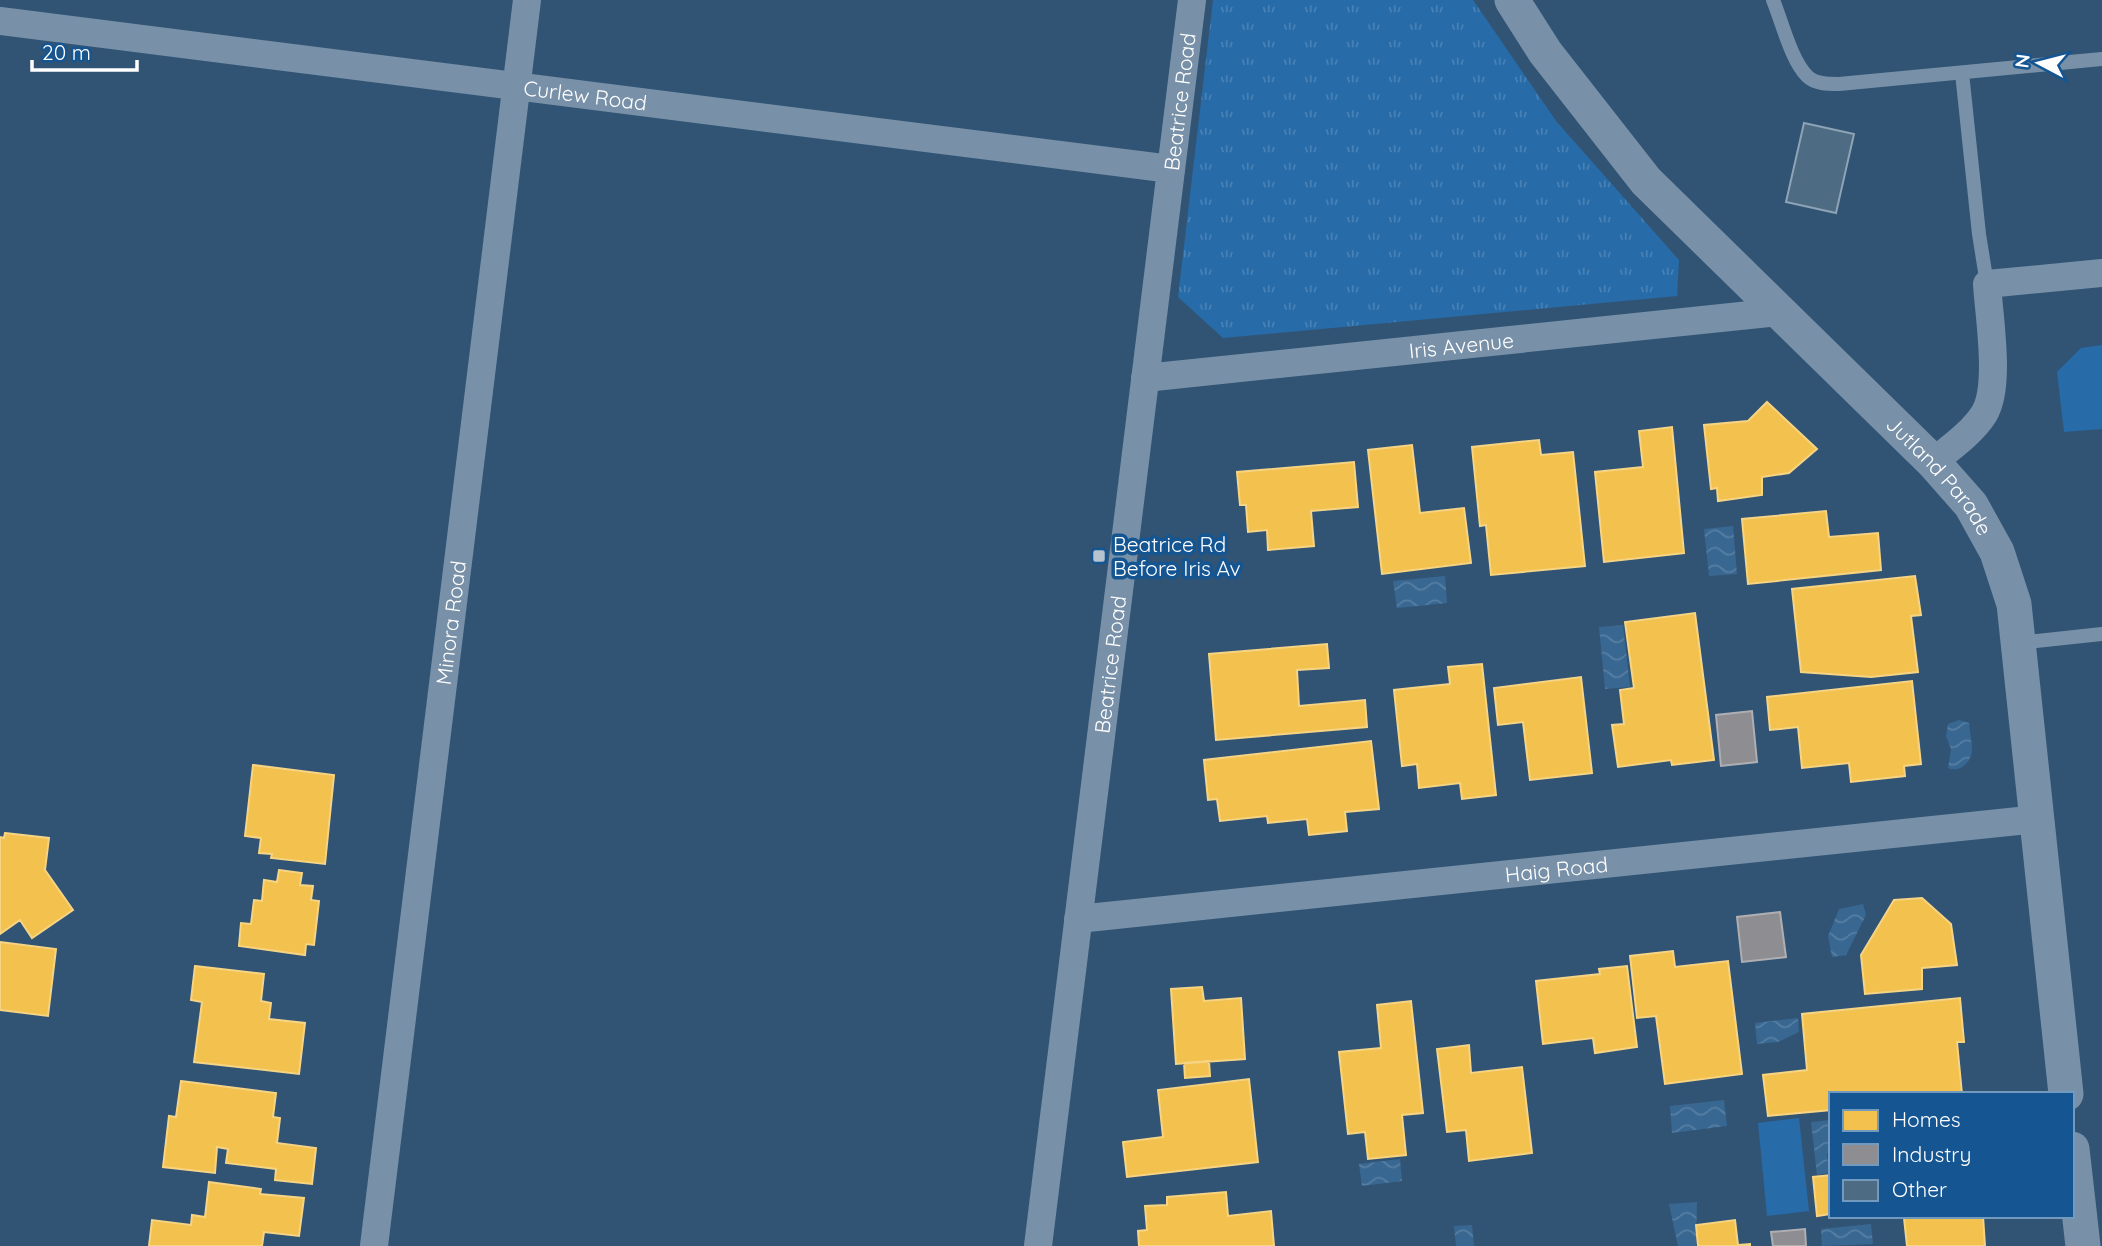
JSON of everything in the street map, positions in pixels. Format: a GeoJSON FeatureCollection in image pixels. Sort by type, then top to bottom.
{"type":"FeatureCollection","features":[{"type":"Feature","properties":{"kind":"street","name":"Minora Road"},"geometry":{"type":"LineString","coordinates":[[374,1246],[527,0]]}},
{"type":"Feature","properties":{"kind":"street","name":"Beatrice Road"},"geometry":{"type":"LineString","coordinates":[[1038,1246],[1192,0]]}},
{"type":"Feature","properties":{"kind":"street","name":"Jutland Parade"},"geometry":{"type":"LineString","coordinates":[[1512,0],[1545,52],[1646,181],[1933,463],[1971,505],[1997,552],[2014,604],[2066,1092]]}},
{"type":"Feature","properties":{"kind":"street","name":"Curlew Road"},"geometry":{"type":"LineString","coordinates":[[0,21],[1171,169]]}},
{"type":"Feature","properties":{"kind":"street"},"geometry":{"type":"LineString","coordinates":[[1933,463],[1975,425],[1992,398],[1987,284],[2102,273]]}},
{"type":"Feature","properties":{"kind":"street","name":"Iris Avenue"},"geometry":{"type":"LineString","coordinates":[[1145,378],[1779,312]]}},
{"type":"Feature","properties":{"kind":"street","name":"Haig Road"},"geometry":{"type":"LineString","coordinates":[[1078,919],[2037,819]]}},
{"type":"Feature","properties":{"kind":"street"},"geometry":{"type":"LineString","coordinates":[[2074,1167],[2083,1246]]}},
{"type":"Feature","properties":{"kind":"lane"},"geometry":{"type":"LineString","coordinates":[[1773,0],[1797,60],[1808,77],[1822,83],[1839,84],[2102,60]]}},
{"type":"Feature","properties":{"kind":"lane"},"geometry":{"type":"LineString","coordinates":[[1962,73],[1987,284]]}},
{"type":"Feature","properties":{"kind":"lane"},"geometry":{"type":"LineString","coordinates":[[2018,643],[2102,634]]}},
{"type":"Feature","properties":{"kind":"green space"},"geometry":{"type":"Polygon","coordinates":[[[1213,0],[1473,0],[1556,121],[1679,260],[1677,296],[1223,338],[1178,297],[1213,0]]]}},
{"type":"Feature","properties":{"kind":"green space"},"geometry":{"type":"Polygon","coordinates":[[[2102,345],[2102,429],[2064,432],[2057,372],[2081,348],[2102,345]]]}},
{"type":"Feature","properties":{"kind":"green space"},"geometry":{"type":"Polygon","coordinates":[[[1799,1118],[1809,1211],[1767,1216],[1758,1123],[1799,1118]]]}},
{"type":"Feature","properties":{"kind":"water"},"geometry":{"type":"Polygon","coordinates":[[[1733,526],[1737,574],[1709,576],[1704,529],[1733,526]]]}},
{"type":"Feature","properties":{"kind":"water"},"geometry":{"type":"Polygon","coordinates":[[[1445,576],[1447,603],[1397,608],[1393,581],[1445,576]]]}},
{"type":"Feature","properties":{"kind":"water"},"geometry":{"type":"Polygon","coordinates":[[[1623,625],[1630,687],[1605,689],[1599,627],[1623,625]]]}},
{"type":"Feature","properties":{"kind":"water"},"geometry":{"type":"Polygon","coordinates":[[[1959,720],[1969,723],[1972,751],[1964,766],[1952,769],[1948,768],[1951,749],[1946,736],[1948,724],[1959,720]]]}},
{"type":"Feature","properties":{"kind":"water"},"geometry":{"type":"Polygon","coordinates":[[[1863,904],[1866,915],[1846,955],[1832,957],[1828,936],[1839,909],[1863,904]]]}},
{"type":"Feature","properties":{"kind":"water"},"geometry":{"type":"Polygon","coordinates":[[[1798,1018],[1799,1032],[1778,1042],[1757,1044],[1755,1023],[1798,1018]]]}},
{"type":"Feature","properties":{"kind":"water"},"geometry":{"type":"Polygon","coordinates":[[[1724,1100],[1727,1126],[1672,1133],[1670,1106],[1724,1100]]]}},
{"type":"Feature","properties":{"kind":"water"},"geometry":{"type":"Polygon","coordinates":[[[1829,1120],[1829,1173],[1817,1175],[1811,1122],[1829,1120]]]}},
{"type":"Feature","properties":{"kind":"water"},"geometry":{"type":"Polygon","coordinates":[[[1400,1159],[1402,1181],[1362,1186],[1359,1164],[1400,1159]]]}},
{"type":"Feature","properties":{"kind":"water"},"geometry":{"type":"Polygon","coordinates":[[[1697,1202],[1696,1246],[1678,1246],[1669,1204],[1697,1202]]]}},
{"type":"Feature","properties":{"kind":"water"},"geometry":{"type":"Polygon","coordinates":[[[1871,1224],[1873,1244],[1822,1246],[1821,1229],[1871,1224]]]}},
{"type":"Feature","properties":{"kind":"water"},"geometry":{"type":"Polygon","coordinates":[[[1472,1225],[1474,1246],[1456,1246],[1454,1226],[1472,1225]]]}},
{"type":"Feature","properties":{"kind":"building: Homes"},"geometry":{"type":"Polygon","coordinates":[[[1767,402],[1817,449],[1789,473],[1762,477],[1762,495],[1718,501],[1717,488],[1711,489],[1704,425],[1748,421],[1767,402]]]}},
{"type":"Feature","properties":{"kind":"building: Homes"},"geometry":{"type":"Polygon","coordinates":[[[1672,427],[1684,553],[1604,562],[1595,472],[1643,467],[1639,431],[1672,427]]]}},
{"type":"Feature","properties":{"kind":"building: Homes"},"geometry":{"type":"Polygon","coordinates":[[[1539,440],[1541,455],[1573,452],[1585,566],[1491,575],[1486,525],[1480,526],[1472,447],[1539,440]]]}},
{"type":"Feature","properties":{"kind":"building: Homes"},"geometry":{"type":"Polygon","coordinates":[[[1412,445],[1420,513],[1464,508],[1471,563],[1382,574],[1368,450],[1412,445]]]}},
{"type":"Feature","properties":{"kind":"building: Homes"},"geometry":{"type":"Polygon","coordinates":[[[1354,462],[1358,507],[1311,511],[1314,546],[1268,550],[1267,530],[1248,532],[1246,505],[1240,505],[1237,472],[1354,462]]]}},
{"type":"Feature","properties":{"kind":"building: Homes"},"geometry":{"type":"Polygon","coordinates":[[[1826,511],[1829,537],[1878,533],[1881,570],[1748,584],[1742,519],[1826,511]]]}},
{"type":"Feature","properties":{"kind":"building: Homes"},"geometry":{"type":"Polygon","coordinates":[[[1915,576],[1921,615],[1911,616],[1918,672],[1871,677],[1801,672],[1792,589],[1915,576]]]}},
{"type":"Feature","properties":{"kind":"building: Homes"},"geometry":{"type":"Polygon","coordinates":[[[1695,613],[1714,760],[1672,765],[1671,760],[1618,767],[1612,725],[1624,724],[1620,690],[1634,688],[1625,622],[1695,613]]]}},
{"type":"Feature","properties":{"kind":"building: Homes"},"geometry":{"type":"Polygon","coordinates":[[[1327,644],[1329,668],[1297,670],[1299,706],[1365,700],[1367,727],[1216,740],[1209,654],[1327,644]]]}},
{"type":"Feature","properties":{"kind":"building: Homes"},"geometry":{"type":"Polygon","coordinates":[[[1482,664],[1496,795],[1462,799],[1460,783],[1419,788],[1417,764],[1402,766],[1394,690],[1450,684],[1448,667],[1482,664]]]}},
{"type":"Feature","properties":{"kind":"building: Homes"},"geometry":{"type":"Polygon","coordinates":[[[1581,677],[1592,773],[1530,780],[1523,722],[1498,725],[1494,688],[1581,677]]]}},
{"type":"Feature","properties":{"kind":"building: Homes"},"geometry":{"type":"Polygon","coordinates":[[[1912,681],[1921,764],[1904,766],[1905,776],[1851,782],[1849,763],[1802,768],[1798,727],[1770,730],[1767,697],[1912,681]]]}},
{"type":"Feature","properties":{"kind":"building: Homes"},"geometry":{"type":"Polygon","coordinates":[[[1371,741],[1379,809],[1345,812],[1347,831],[1309,835],[1307,819],[1268,823],[1267,816],[1220,821],[1217,799],[1208,800],[1204,760],[1371,741]]]}},
{"type":"Feature","properties":{"kind":"building: Homes"},"geometry":{"type":"Polygon","coordinates":[[[253,765],[334,775],[325,864],[271,858],[272,854],[259,853],[261,838],[245,836],[253,765]]]}},
{"type":"Feature","properties":{"kind":"building: Homes"},"geometry":{"type":"Polygon","coordinates":[[[5,833],[49,838],[45,870],[73,910],[32,938],[20,920],[0,934],[0,837],[4,838],[5,833]]]}},
{"type":"Feature","properties":{"kind":"building: Homes"},"geometry":{"type":"Polygon","coordinates":[[[279,870],[302,873],[300,885],[313,886],[311,900],[319,901],[314,945],[306,944],[305,955],[239,946],[241,923],[251,924],[254,900],[262,901],[264,880],[277,882],[279,870]]]}},
{"type":"Feature","properties":{"kind":"building: Homes"},"geometry":{"type":"Polygon","coordinates":[[[1922,898],[1951,924],[1957,965],[1922,968],[1922,989],[1865,994],[1861,955],[1894,900],[1922,898]]]}},
{"type":"Feature","properties":{"kind":"building: Homes"},"geometry":{"type":"Polygon","coordinates":[[[0,942],[56,949],[48,1016],[0,1010],[0,942]]]}},
{"type":"Feature","properties":{"kind":"building: Homes"},"geometry":{"type":"Polygon","coordinates":[[[1673,951],[1675,967],[1728,961],[1742,1074],[1665,1084],[1656,1016],[1637,1018],[1630,956],[1673,951]]]}},
{"type":"Feature","properties":{"kind":"building: Homes"},"geometry":{"type":"Polygon","coordinates":[[[195,966],[264,974],[261,1001],[271,1003],[269,1019],[305,1023],[299,1074],[194,1062],[202,1002],[191,1000],[195,966]]]}},
{"type":"Feature","properties":{"kind":"building: Homes"},"geometry":{"type":"Polygon","coordinates":[[[1627,966],[1637,1047],[1595,1053],[1593,1038],[1543,1044],[1536,981],[1600,974],[1599,969],[1627,966]]]}},
{"type":"Feature","properties":{"kind":"building: Homes"},"geometry":{"type":"Polygon","coordinates":[[[1202,987],[1204,1001],[1241,998],[1245,1059],[1176,1064],[1171,989],[1202,987]]]}},
{"type":"Feature","properties":{"kind":"building: Homes"},"geometry":{"type":"Polygon","coordinates":[[[1960,998],[1964,1042],[1957,1042],[1962,1092],[1829,1092],[1829,1110],[1768,1116],[1763,1075],[1807,1070],[1802,1014],[1960,998]]]}},
{"type":"Feature","properties":{"kind":"building: Homes"},"geometry":{"type":"Polygon","coordinates":[[[1411,1001],[1423,1113],[1402,1115],[1406,1155],[1368,1159],[1365,1132],[1348,1134],[1339,1052],[1381,1048],[1377,1005],[1411,1001]]]}},
{"type":"Feature","properties":{"kind":"building: Homes"},"geometry":{"type":"Polygon","coordinates":[[[1469,1045],[1471,1073],[1522,1067],[1532,1153],[1469,1161],[1466,1130],[1447,1132],[1437,1049],[1469,1045]]]}},
{"type":"Feature","properties":{"kind":"building: Homes"},"geometry":{"type":"Polygon","coordinates":[[[1209,1061],[1210,1076],[1185,1078],[1184,1063],[1209,1061]]]}},
{"type":"Feature","properties":{"kind":"building: Homes"},"geometry":{"type":"Polygon","coordinates":[[[1249,1079],[1258,1162],[1127,1177],[1123,1142],[1163,1137],[1158,1090],[1249,1079]]]}},
{"type":"Feature","properties":{"kind":"building: Homes"},"geometry":{"type":"Polygon","coordinates":[[[181,1081],[276,1093],[273,1117],[280,1118],[277,1143],[316,1148],[312,1184],[275,1180],[276,1169],[226,1163],[228,1149],[217,1147],[215,1173],[163,1167],[169,1116],[176,1117],[181,1081]]]}},
{"type":"Feature","properties":{"kind":"building: Homes"},"geometry":{"type":"Polygon","coordinates":[[[1829,1175],[1829,1214],[1817,1216],[1813,1177],[1829,1175]]]}},
{"type":"Feature","properties":{"kind":"building: Homes"},"geometry":{"type":"Polygon","coordinates":[[[209,1182],[261,1189],[260,1194],[304,1198],[299,1236],[264,1232],[262,1246],[149,1246],[152,1220],[191,1225],[192,1215],[205,1217],[209,1182]]]}},
{"type":"Feature","properties":{"kind":"building: Homes"},"geometry":{"type":"Polygon","coordinates":[[[1226,1192],[1228,1216],[1271,1211],[1274,1246],[1139,1246],[1138,1231],[1147,1230],[1145,1206],[1167,1205],[1167,1197],[1226,1192]]]}},
{"type":"Feature","properties":{"kind":"building: Homes"},"geometry":{"type":"Polygon","coordinates":[[[1904,1218],[1983,1218],[1985,1246],[1907,1246],[1904,1218]]]}},
{"type":"Feature","properties":{"kind":"building: Homes"},"geometry":{"type":"Polygon","coordinates":[[[1735,1220],[1738,1245],[1750,1246],[1698,1246],[1696,1225],[1735,1220]]]}},
{"type":"Feature","properties":{"kind":"building: Industry"},"geometry":{"type":"Polygon","coordinates":[[[1752,711],[1757,762],[1721,766],[1716,715],[1752,711]]]}},
{"type":"Feature","properties":{"kind":"building: Industry"},"geometry":{"type":"Polygon","coordinates":[[[1780,912],[1786,957],[1742,962],[1737,917],[1780,912]]]}},
{"type":"Feature","properties":{"kind":"building: Industry"},"geometry":{"type":"Polygon","coordinates":[[[1805,1229],[1806,1246],[1773,1246],[1771,1232],[1805,1229]]]}},
{"type":"Feature","properties":{"kind":"building: Other"},"geometry":{"type":"Polygon","coordinates":[[[1804,123],[1854,134],[1836,213],[1786,202],[1804,123]]]}},
{"type":"Feature","properties":{"kind":"place","name":"Beatrice Rd Before Iris Av"},"geometry":{"type":"Point","coordinates":[1099,556]}}]}
